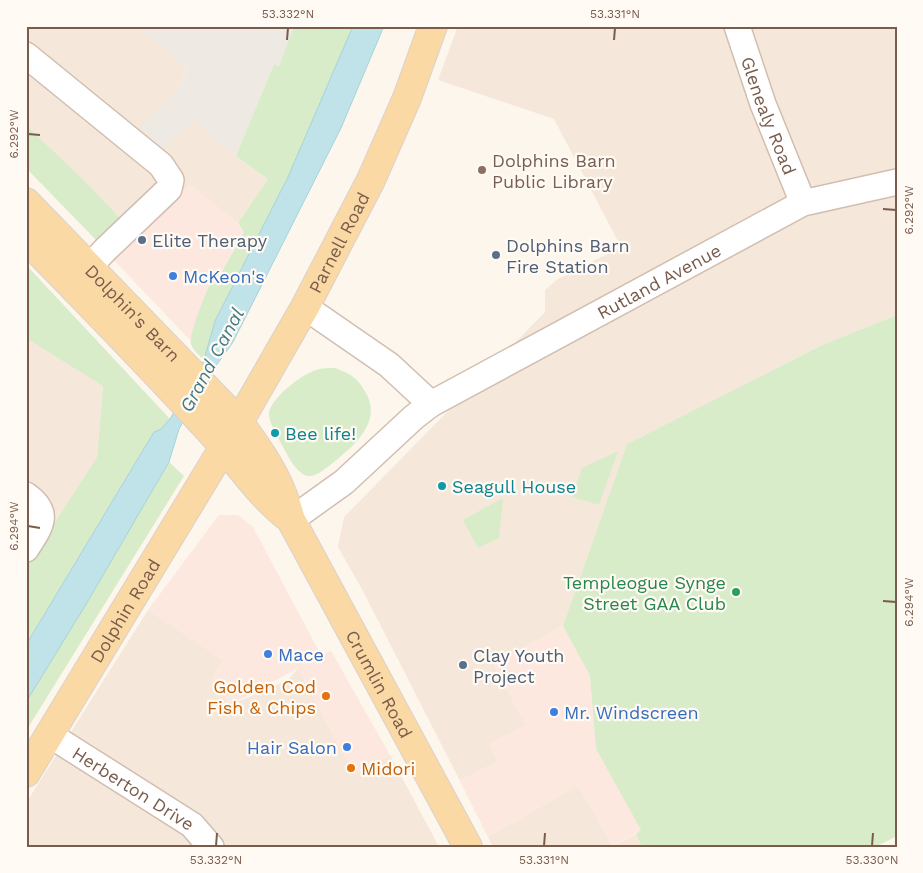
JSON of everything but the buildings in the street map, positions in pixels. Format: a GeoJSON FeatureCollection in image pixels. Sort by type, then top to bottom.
{"type":"FeatureCollection","features":[{"type":"Feature","properties":{"kind":"main road","name":"Parnell Road"},"geometry":{"type":"LineString","coordinates":[[217,440],[232,414],[305,307],[371,180],[407,98],[433,26]]}},
{"type":"Feature","properties":{"kind":"main road","name":"Dolphin's Barn"},"geometry":{"type":"LineString","coordinates":[[26,202],[80,276],[171,370],[232,414]]}},
{"type":"Feature","properties":{"kind":"main road","name":"Dolphin's Barn"},"geometry":{"type":"LineString","coordinates":[[26,239],[80,276]]}},
{"type":"Feature","properties":{"kind":"main road","name":"Dolphin's Barn"},"geometry":{"type":"LineString","coordinates":[[171,370],[217,440]]}},
{"type":"Feature","properties":{"kind":"main road","name":"Crumlin Road"},"geometry":{"type":"LineString","coordinates":[[232,414],[260,451],[278,485],[291,520],[468,847]]}},
{"type":"Feature","properties":{"kind":"main road","name":"Crumlin Road"},"geometry":{"type":"LineString","coordinates":[[217,440],[270,503],[291,520]]}},
{"type":"Feature","properties":{"kind":"main road","name":"Dolphin Road"},"geometry":{"type":"LineString","coordinates":[[26,773],[50,735],[217,440]]}},
{"type":"Feature","properties":{"kind":"street","name":"Glenealy Road"},"geometry":{"type":"LineString","coordinates":[[737,26],[762,104],[803,203]]}},
{"type":"Feature","properties":{"kind":"street"},"geometry":{"type":"LineString","coordinates":[[26,55],[161,165],[171,180],[169,189],[164,195],[80,276]]}},
{"type":"Feature","properties":{"kind":"street","name":"Rutland Avenue"},"geometry":{"type":"LineString","coordinates":[[291,520],[344,482],[414,417],[431,404],[803,203],[897,182]]}},
{"type":"Feature","properties":{"kind":"street"},"geometry":{"type":"LineString","coordinates":[[305,307],[389,365],[431,404]]}},
{"type":"Feature","properties":{"kind":"street"},"geometry":{"type":"LineString","coordinates":[[26,495],[37,502],[42,516],[38,530],[26,549]]}},
{"type":"Feature","properties":{"kind":"street","name":"Herberton Drive"},"geometry":{"type":"LineString","coordinates":[[50,735],[192,825],[211,847]]}},
{"type":"Feature","properties":{"kind":"shaded area"},"geometry":{"type":"Polygon","coordinates":[[[26,26],[136,26],[187,67],[179,89],[193,121],[268,179],[238,223],[225,213],[177,194],[169,201],[154,185],[121,219],[86,182],[26,125],[26,26]]]}},
{"type":"Feature","properties":{"kind":"shaded area"},"geometry":{"type":"Polygon","coordinates":[[[136,26],[294,26],[279,66],[274,64],[236,156],[193,121],[162,150],[140,127],[179,89],[187,68],[136,26]]]}},
{"type":"Feature","properties":{"kind":"shaded area"},"geometry":{"type":"Polygon","coordinates":[[[458,26],[897,26],[897,315],[822,345],[627,444],[563,626],[494,664],[526,725],[489,744],[498,761],[460,781],[364,593],[338,547],[344,517],[545,312],[545,290],[558,279],[621,247],[554,119],[438,80],[458,26]]]}},
{"type":"Feature","properties":{"kind":"shaded area"},"geometry":{"type":"Polygon","coordinates":[[[190,184],[238,223],[244,232],[214,285],[210,283],[190,340],[110,256],[190,184]]]}},
{"type":"Feature","properties":{"kind":"shaded area"},"geometry":{"type":"Polygon","coordinates":[[[26,265],[108,353],[103,385],[97,457],[26,567],[26,265]]]}},
{"type":"Feature","properties":{"kind":"shaded area"},"geometry":{"type":"Polygon","coordinates":[[[219,515],[238,515],[253,527],[321,655],[331,651],[390,755],[354,774],[298,668],[230,705],[211,680],[223,660],[148,610],[219,515]]]}},
{"type":"Feature","properties":{"kind":"shaded area"},"geometry":{"type":"Polygon","coordinates":[[[148,610],[223,660],[230,705],[288,680],[298,668],[354,774],[390,755],[439,847],[26,847],[26,803],[148,610]]]}},
{"type":"Feature","properties":{"kind":"shaded area"},"geometry":{"type":"Polygon","coordinates":[[[563,626],[590,676],[596,749],[642,830],[613,846],[578,785],[488,837],[460,781],[497,761],[489,744],[526,725],[494,664],[563,626]]]}},
{"type":"Feature","properties":{"kind":"shaded area"},"geometry":{"type":"Polygon","coordinates":[[[578,785],[613,846],[636,834],[642,847],[493,847],[488,837],[578,785]]]}},
{"type":"Feature","properties":{"kind":"green space"},"geometry":{"type":"Polygon","coordinates":[[[294,26],[353,26],[288,177],[215,321],[204,360],[191,344],[192,332],[198,314],[210,283],[215,284],[244,232],[238,223],[268,179],[236,156],[274,64],[279,66],[294,26]]]}},
{"type":"Feature","properties":{"kind":"green space"},"geometry":{"type":"Polygon","coordinates":[[[26,125],[86,182],[121,219],[98,242],[26,168],[26,125]]]}},
{"type":"Feature","properties":{"kind":"green space"},"geometry":{"type":"Polygon","coordinates":[[[26,265],[170,419],[161,429],[154,432],[26,645],[26,567],[97,457],[103,386],[26,338],[26,265]]]}},
{"type":"Feature","properties":{"kind":"green space","name":"Templeogue Synge Street GAA Club"},"geometry":{"type":"Polygon","coordinates":[[[897,315],[897,836],[875,847],[642,847],[636,834],[641,830],[596,749],[590,676],[563,626],[627,444],[822,345],[897,315]]]}},
{"type":"Feature","properties":{"kind":"green space"},"geometry":{"type":"Polygon","coordinates":[[[335,368],[345,372],[360,383],[370,404],[371,414],[364,432],[350,448],[325,469],[308,476],[298,470],[289,458],[272,426],[269,413],[275,401],[296,381],[316,370],[335,368]]]}},
{"type":"Feature","properties":{"kind":"green space"},"geometry":{"type":"Polygon","coordinates":[[[618,451],[599,505],[572,497],[582,468],[618,451]]]}},
{"type":"Feature","properties":{"kind":"green space"},"geometry":{"type":"Polygon","coordinates":[[[169,462],[184,476],[26,731],[26,702],[85,606],[169,462]]]}},
{"type":"Feature","properties":{"kind":"green space"},"geometry":{"type":"Polygon","coordinates":[[[503,498],[499,538],[478,548],[463,520],[503,498]]]}},
{"type":"Feature","properties":{"kind":"water","name":"Grand Canal"},"geometry":{"type":"Polygon","coordinates":[[[353,26],[384,26],[341,128],[233,342],[213,370],[179,429],[169,462],[85,606],[26,702],[26,645],[154,432],[161,429],[170,419],[204,360],[215,321],[288,177],[353,26]]]}},
{"type":"Feature","properties":{"kind":"place","name":"Dolphins Barn Public Library"},"geometry":{"type":"Point","coordinates":[482,170]}},
{"type":"Feature","properties":{"kind":"place","name":"Elite Therapy"},"geometry":{"type":"Point","coordinates":[142,240]}},
{"type":"Feature","properties":{"kind":"place","name":"Dolphins Barn Fire Station"},"geometry":{"type":"Point","coordinates":[496,255]}},
{"type":"Feature","properties":{"kind":"place","name":"McKeon's"},"geometry":{"type":"Point","coordinates":[173,276]}},
{"type":"Feature","properties":{"kind":"place","name":"Bee life!"},"geometry":{"type":"Point","coordinates":[275,433]}},
{"type":"Feature","properties":{"kind":"place","name":"Seagull House"},"geometry":{"type":"Point","coordinates":[442,486]}},
{"type":"Feature","properties":{"kind":"place","name":"Templeogue Synge Street GAA Club"},"geometry":{"type":"Point","coordinates":[736,592]}},
{"type":"Feature","properties":{"kind":"place","name":"Mace"},"geometry":{"type":"Point","coordinates":[268,654]}},
{"type":"Feature","properties":{"kind":"place","name":"Clay Youth Project"},"geometry":{"type":"Point","coordinates":[463,665]}},
{"type":"Feature","properties":{"kind":"place","name":"Golden Cod Fish & Chips"},"geometry":{"type":"Point","coordinates":[326,696]}},
{"type":"Feature","properties":{"kind":"place","name":"Mr. Windscreen"},"geometry":{"type":"Point","coordinates":[554,712]}},
{"type":"Feature","properties":{"kind":"place","name":"Hair Salon"},"geometry":{"type":"Point","coordinates":[347,747]}},
{"type":"Feature","properties":{"kind":"place","name":"Midori"},"geometry":{"type":"Point","coordinates":[351,768]}}]}
